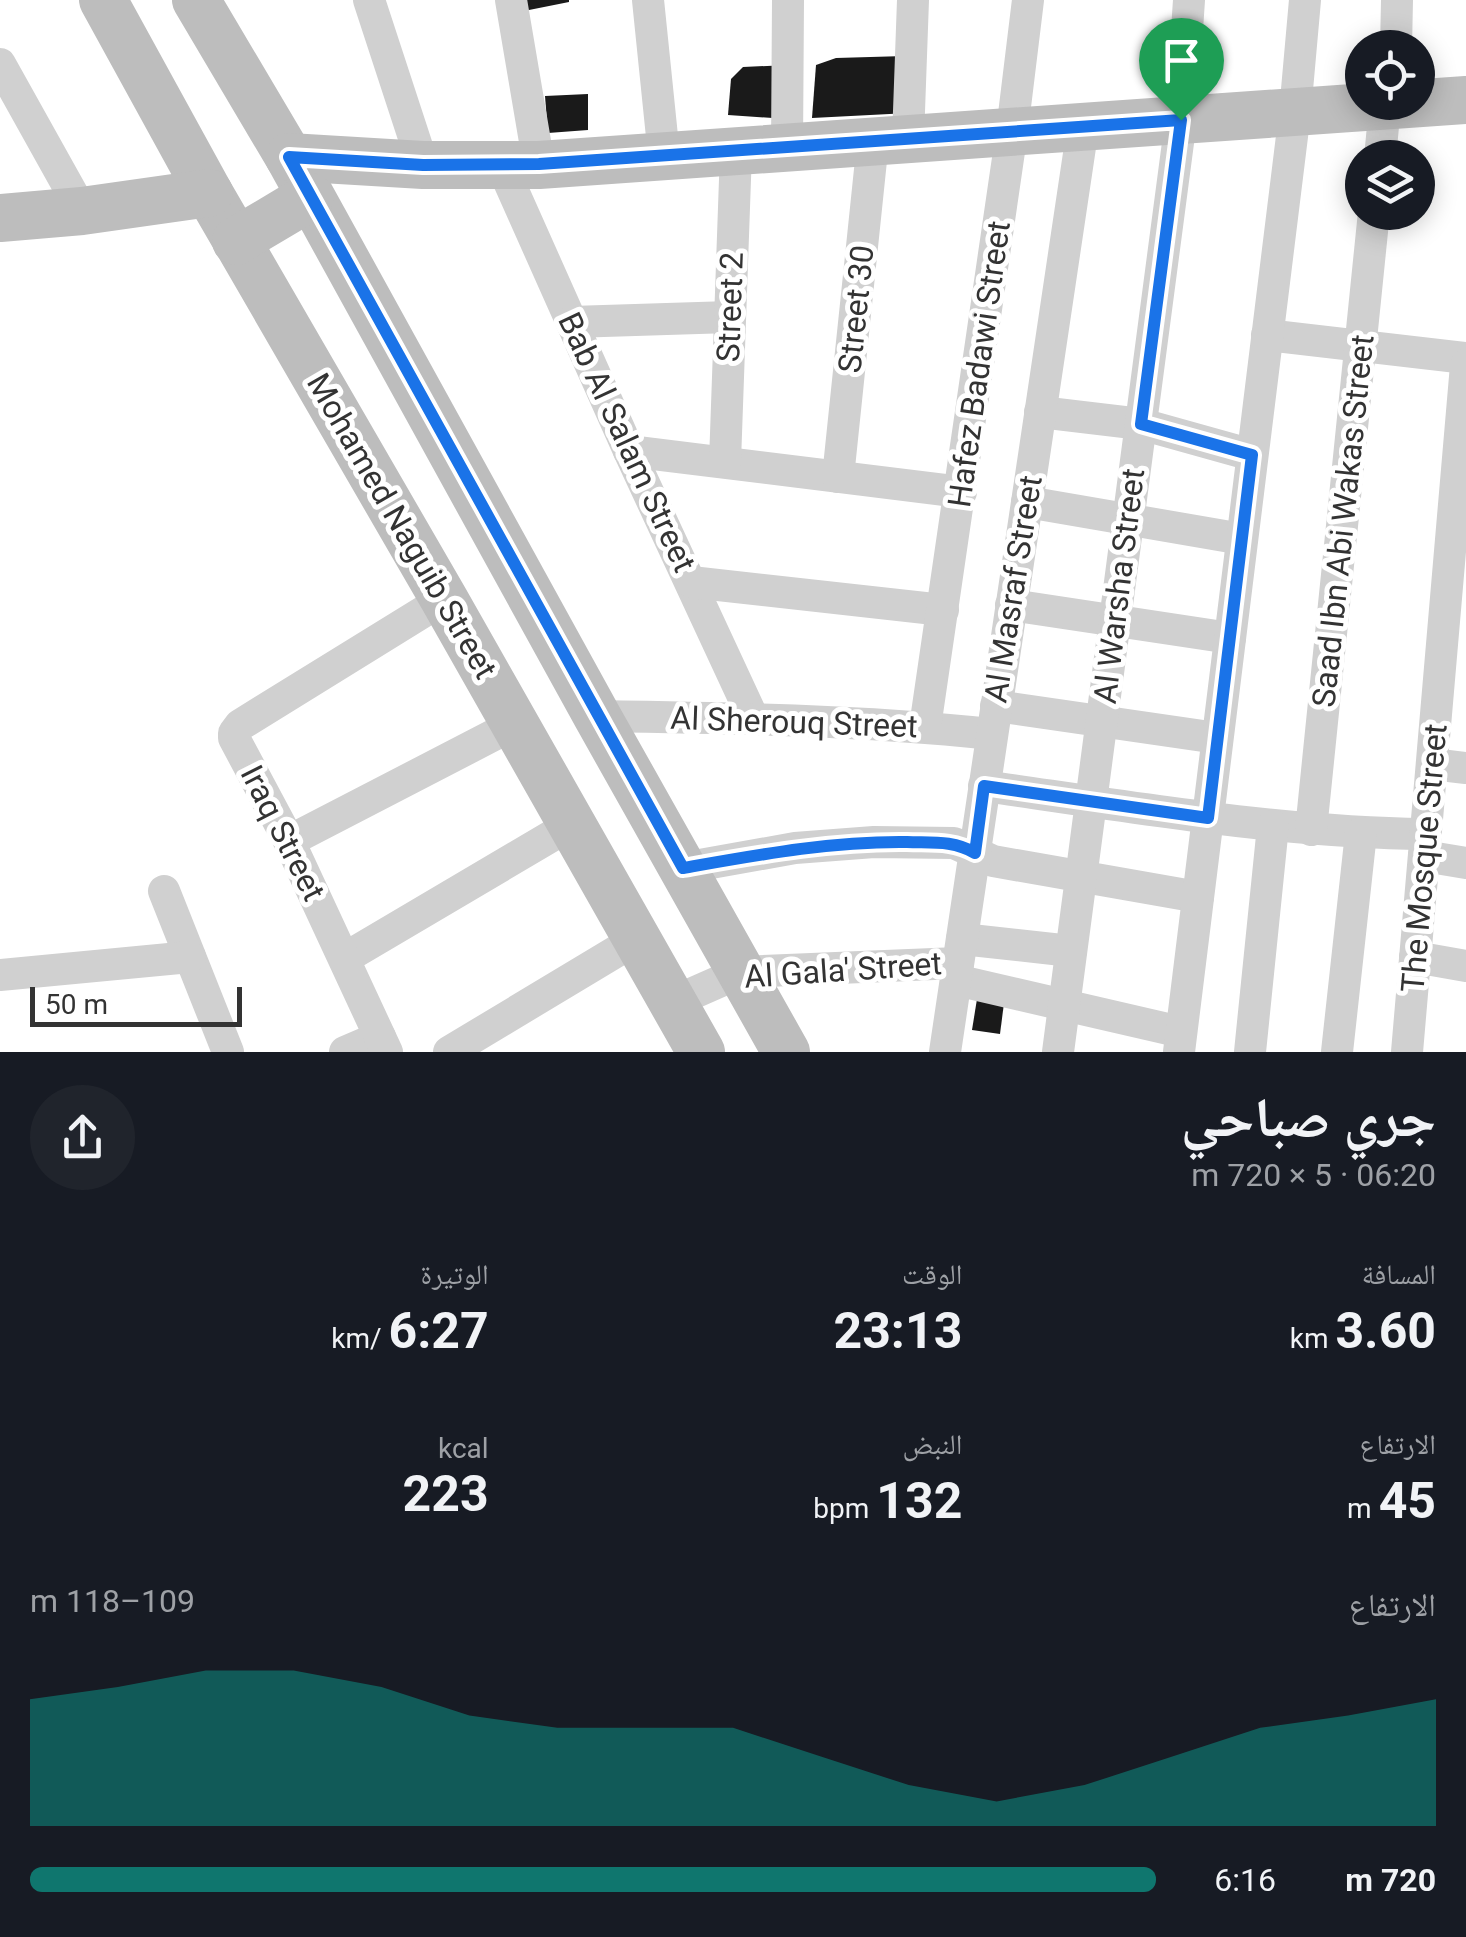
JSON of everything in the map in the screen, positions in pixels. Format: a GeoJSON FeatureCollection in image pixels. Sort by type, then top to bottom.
{"type":"FeatureCollection","features":[{"type":"Feature","properties":{"kind":"main road","name":"Mohamed Naguib Street"},"geometry":{"type":"LineString","coordinates":[[103,0],[236,241],[701,1052]]}},
{"type":"Feature","properties":{"kind":"main road"},"geometry":{"type":"LineString","coordinates":[[196,0],[300,177],[786,1052]]}},
{"type":"Feature","properties":{"kind":"main road"},"geometry":{"type":"LineString","coordinates":[[1435,102],[1466,100]]}},
{"type":"Feature","properties":{"kind":"main road"},"geometry":{"type":"LineString","coordinates":[[236,241],[300,177],[423,165],[521,165],[1345,108]]}},
{"type":"Feature","properties":{"kind":"main road"},"geometry":{"type":"LineString","coordinates":[[0,218],[209,193]]}},
{"type":"Feature","properties":{"kind":"street"},"geometry":{"type":"LineString","coordinates":[[369,0],[423,165]]}},
{"type":"Feature","properties":{"kind":"street"},"geometry":{"type":"LineString","coordinates":[[511,0],[521,165]]}},
{"type":"Feature","properties":{"kind":"street"},"geometry":{"type":"LineString","coordinates":[[648,0],[664,156]]}},
{"type":"Feature","properties":{"kind":"street"},"geometry":{"type":"LineString","coordinates":[[787,148],[788,0]]}},
{"type":"Feature","properties":{"kind":"street","name":"Street 30"},"geometry":{"type":"LineString","coordinates":[[838,476],[913,0]]}},
{"type":"Feature","properties":{"kind":"street","name":"Hafez Badawi Street"},"geometry":{"type":"LineString","coordinates":[[925,726],[1028,0]]}},
{"type":"Feature","properties":{"kind":"street","name":"Al Warsha Street"},"geometry":{"type":"LineString","coordinates":[[1058,1052],[1181,120],[1189,0]]}},
{"type":"Feature","properties":{"kind":"street"},"geometry":{"type":"LineString","coordinates":[[959,960],[1064,1005],[1180,1042],[1295,112],[1305,0]]}},
{"type":"Feature","properties":{"kind":"street"},"geometry":{"type":"LineString","coordinates":[[1396,30],[1397,0]]}},
{"type":"Feature","properties":{"kind":"street"},"geometry":{"type":"LineString","coordinates":[[0,64],[82,211]]}},
{"type":"Feature","properties":{"kind":"street","name":"Al Masraf Street"},"geometry":{"type":"LineString","coordinates":[[945,1052],[1084,127]]}},
{"type":"Feature","properties":{"kind":"street","name":"Street 2"},"geometry":{"type":"LineString","coordinates":[[725,462],[736,151]]}},
{"type":"Feature","properties":{"kind":"street","name":"Bab Al Salam Street"},"geometry":{"type":"LineString","coordinates":[[521,165],[572,322],[754,718]]}},
{"type":"Feature","properties":{"kind":"street","name":"Saad Ibn Abi Wakas Street"},"geometry":{"type":"LineString","coordinates":[[1311,830],[1372,230]]}},
{"type":"Feature","properties":{"kind":"street"},"geometry":{"type":"LineString","coordinates":[[572,322],[730,316]]}},
{"type":"Feature","properties":{"kind":"street"},"geometry":{"type":"LineString","coordinates":[[1267,334],[1466,361]]}},
{"type":"Feature","properties":{"kind":"street","name":"The Mosque Street"},"geometry":{"type":"LineString","coordinates":[[1407,1052],[1432,764],[1453,674],[1466,361]]}},
{"type":"Feature","properties":{"kind":"street"},"geometry":{"type":"LineString","coordinates":[[1040,412],[1141,424],[1252,455]]}},
{"type":"Feature","properties":{"kind":"street"},"geometry":{"type":"LineString","coordinates":[[629,450],[961,492]]}},
{"type":"Feature","properties":{"kind":"street"},"geometry":{"type":"LineString","coordinates":[[1027,502],[1242,538]]}},
{"type":"Feature","properties":{"kind":"street"},"geometry":{"type":"LineString","coordinates":[[691,582],[944,610]]}},
{"type":"Feature","properties":{"kind":"street","name":"Iraq Street"},"geometry":{"type":"LineString","coordinates":[[384,1044],[289,841],[234,738],[236,729],[444,599]]}},
{"type":"Feature","properties":{"kind":"street"},"geometry":{"type":"LineString","coordinates":[[1011,605],[1230,638]]}},
{"type":"Feature","properties":{"kind":"street","name":"Al Sherouq Street"},"geometry":{"type":"LineString","coordinates":[[597,716],[925,726],[994,720],[1102,721],[1217,738]]}},
{"type":"Feature","properties":{"kind":"street"},"geometry":{"type":"LineString","coordinates":[[289,841],[516,724]]}},
{"type":"Feature","properties":{"kind":"street"},"geometry":{"type":"LineString","coordinates":[[1432,764],[1466,768]]}},
{"type":"Feature","properties":{"kind":"street"},"geometry":{"type":"LineString","coordinates":[[984,786],[1208,818],[1361,833],[1424,845],[1466,863]]}},
{"type":"Feature","properties":{"kind":"street"},"geometry":{"type":"LineString","coordinates":[[344,958],[572,824]]}},
{"type":"Feature","properties":{"kind":"street"},"geometry":{"type":"LineString","coordinates":[[1250,1052],[1273,826]]}},
{"type":"Feature","properties":{"kind":"street"},"geometry":{"type":"LineString","coordinates":[[1336,1052],[1361,833]]}},
{"type":"Feature","properties":{"kind":"street"},"geometry":{"type":"LineString","coordinates":[[683,868],[795,848],[874,842],[954,843],[993,860],[1198,896]]}},
{"type":"Feature","properties":{"kind":"street"},"geometry":{"type":"LineString","coordinates":[[164,891],[228,1052]]}},
{"type":"Feature","properties":{"kind":"street"},"geometry":{"type":"LineString","coordinates":[[449,1052],[638,939]]}},
{"type":"Feature","properties":{"kind":"street"},"geometry":{"type":"LineString","coordinates":[[959,960],[1071,952]]}},
{"type":"Feature","properties":{"kind":"street"},"geometry":{"type":"LineString","coordinates":[[0,975],[190,957]]}},
{"type":"Feature","properties":{"kind":"street"},"geometry":{"type":"LineString","coordinates":[[1415,957],[1466,966]]}},
{"type":"Feature","properties":{"kind":"street","name":"Al Gala' Street"},"geometry":{"type":"LineString","coordinates":[[673,1002],[741,972],[959,960]]}},
{"type":"Feature","properties":{"kind":"street"},"geometry":{"type":"LineString","coordinates":[[345,1052],[384,1044]]}},
{"type":"Feature","properties":{"kind":"building"},"geometry":{"type":"Polygon","coordinates":[[[524,0],[569,0],[569,2],[524,11],[524,0]]]}},
{"type":"Feature","properties":{"kind":"building"},"geometry":{"type":"Polygon","coordinates":[[[905,56],[909,113],[812,118],[816,65],[836,58],[905,56]]]}},
{"type":"Feature","properties":{"kind":"building"},"geometry":{"type":"Polygon","coordinates":[[[788,65],[787,119],[728,115],[731,79],[743,67],[788,65]]]}},
{"type":"Feature","properties":{"kind":"building"},"geometry":{"type":"Polygon","coordinates":[[[588,94],[588,130],[548,133],[545,96],[588,94]]]}},
{"type":"Feature","properties":{"kind":"building"},"geometry":{"type":"Polygon","coordinates":[[[977,999],[1004,1003],[1000,1034],[972,1030],[977,999]]]}},
{"type":"Feature","properties":{"kind":"route"},"geometry":{"type":"LineString","coordinates":[[1181,120],[1141,424],[1252,455],[1208,818],[984,786],[975,853],[954,843],[874,842],[795,848],[683,868],[289,157],[502,166],[1181,120]]}}]}
